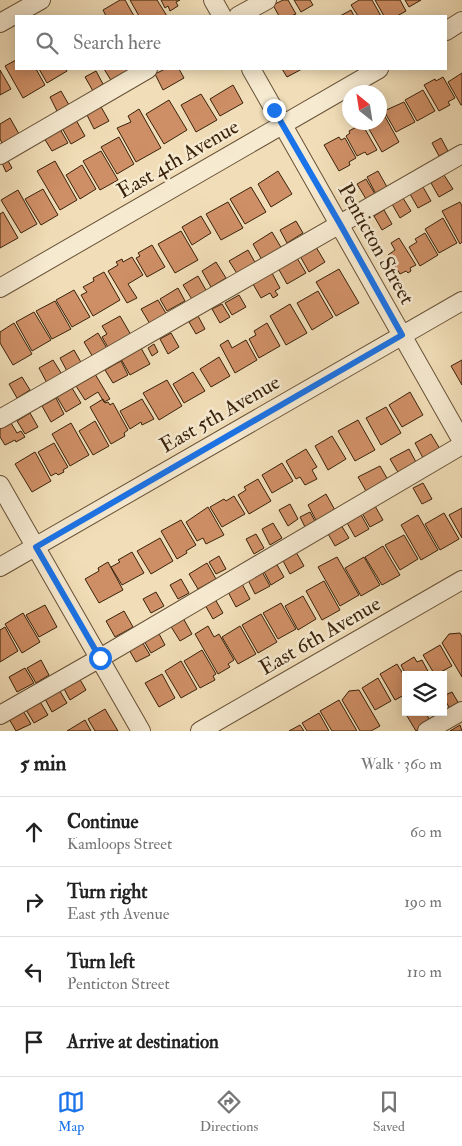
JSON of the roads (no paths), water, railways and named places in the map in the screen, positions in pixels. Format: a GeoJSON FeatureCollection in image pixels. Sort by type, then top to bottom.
{"type":"FeatureCollection","features":[{"type":"Feature","properties":{"kind":"street"},"geometry":{"type":"LineString","coordinates":[[0,24],[40,0]]}},
{"type":"Feature","properties":{"kind":"street"},"geometry":{"type":"LineString","coordinates":[[213,0],[221,15]]}},
{"type":"Feature","properties":{"kind":"street"},"geometry":{"type":"LineString","coordinates":[[240,15],[267,0]]}},
{"type":"Feature","properties":{"kind":"street"},"geometry":{"type":"LineString","coordinates":[[447,30],[462,22]]}},
{"type":"Feature","properties":{"kind":"street"},"geometry":{"type":"LineString","coordinates":[[0,155],[146,70]]}},
{"type":"Feature","properties":{"kind":"street","name":"Penticton Street"},"geometry":{"type":"LineString","coordinates":[[252,70],[462,441]]}},
{"type":"Feature","properties":{"kind":"street","name":"East 4th Avenue"},"geometry":{"type":"LineString","coordinates":[[0,288],[377,70]]}},
{"type":"Feature","properties":{"kind":"street"},"geometry":{"type":"LineString","coordinates":[[0,419],[462,154]]}},
{"type":"Feature","properties":{"kind":"street","name":"East 5th Avenue"},"geometry":{"type":"LineString","coordinates":[[0,568],[462,301]]}},
{"type":"Feature","properties":{"kind":"street"},"geometry":{"type":"LineString","coordinates":[[0,715],[462,445]]}},
{"type":"Feature","properties":{"kind":"street"},"geometry":{"type":"LineString","coordinates":[[0,485],[141,731]]}},
{"type":"Feature","properties":{"kind":"street","name":"East 6th Avenue"},"geometry":{"type":"LineString","coordinates":[[200,731],[462,580]]}},
{"type":"Feature","properties":{"kind":"street"},"geometry":{"type":"LineString","coordinates":[[427,731],[462,711]]}}]}
